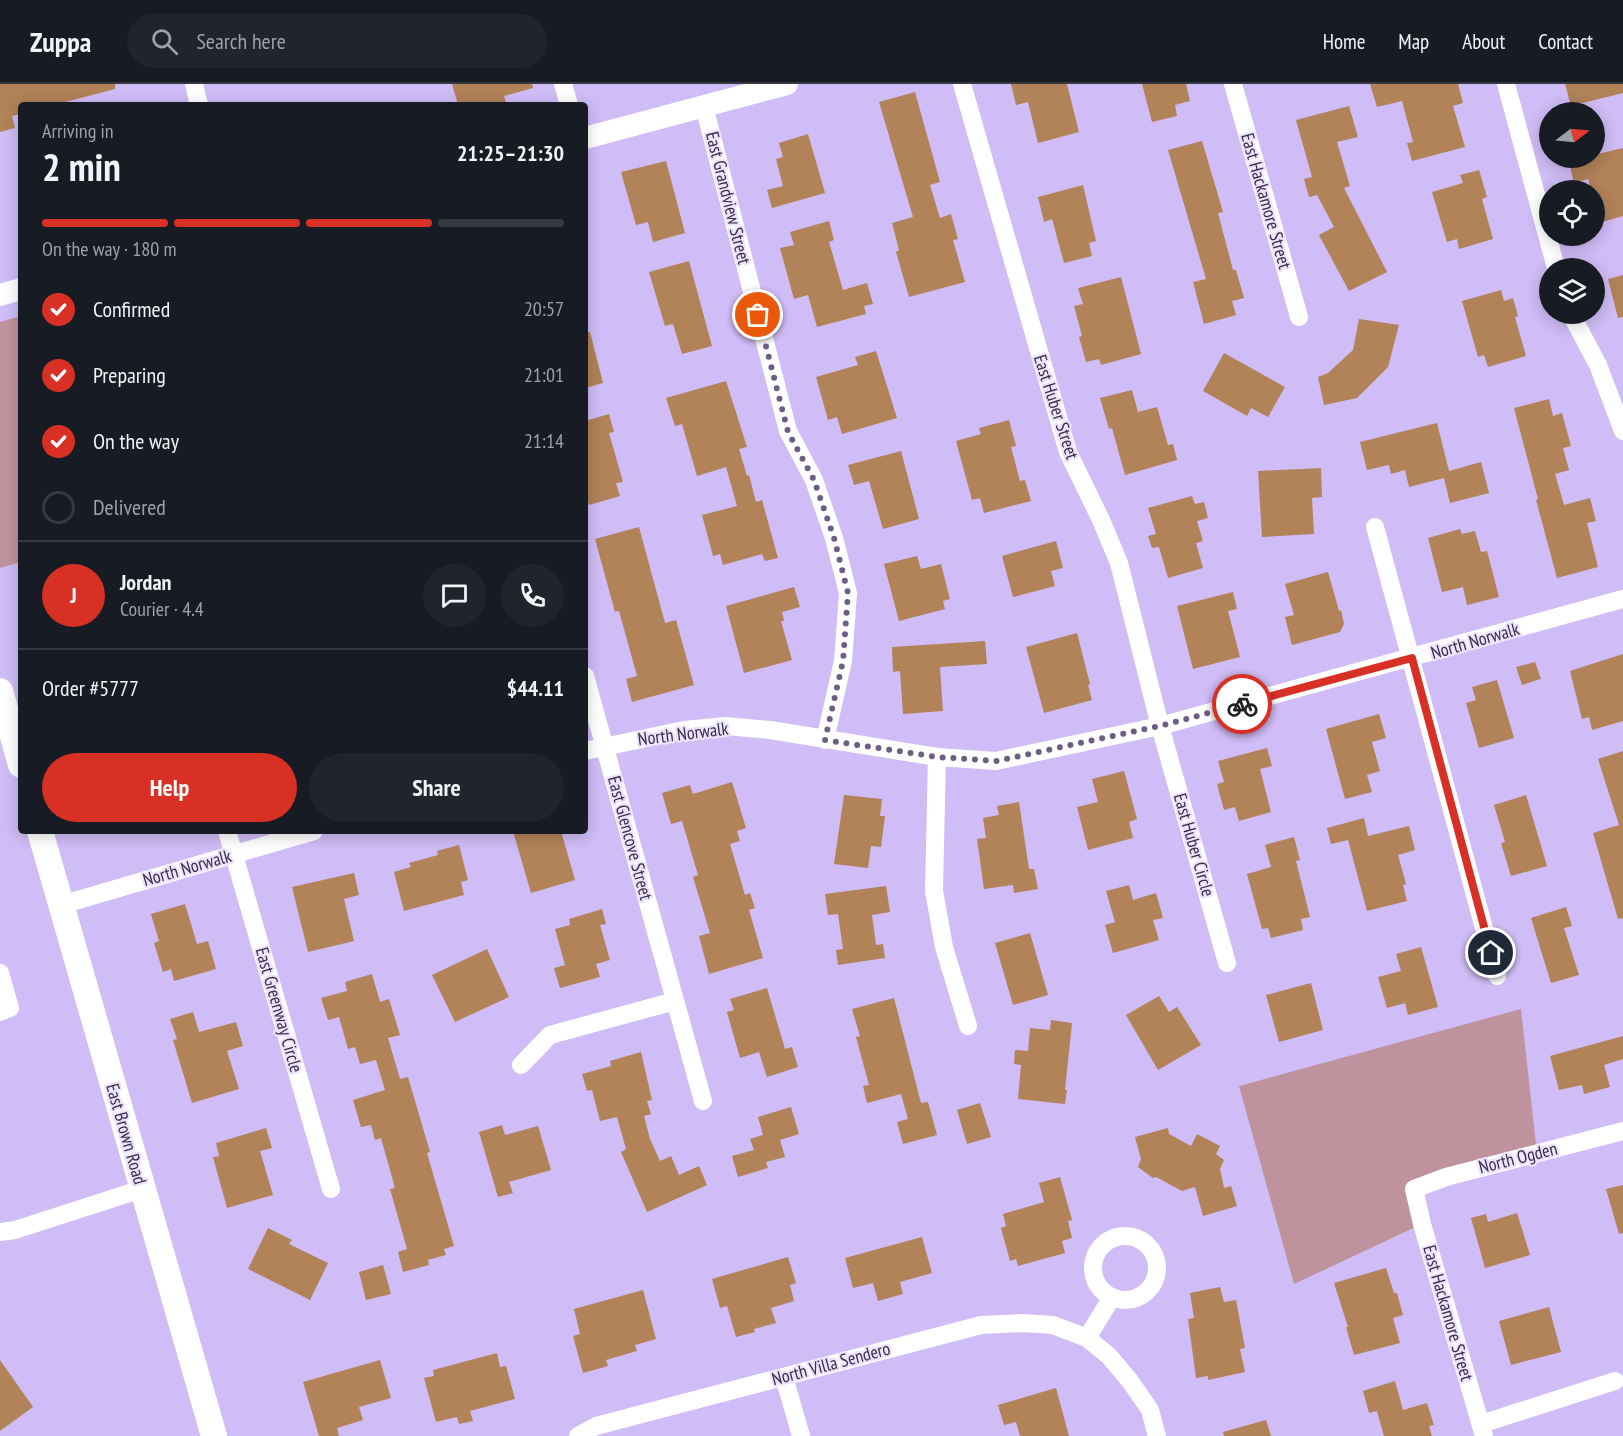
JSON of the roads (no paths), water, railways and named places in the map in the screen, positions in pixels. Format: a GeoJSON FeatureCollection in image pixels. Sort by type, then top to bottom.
{"type":"FeatureCollection","features":[{"type":"Feature","properties":{"kind":"main road"},"geometry":{"type":"LineString","coordinates":[[0,691],[18,754]]}},
{"type":"Feature","properties":{"kind":"main road","name":"East Brown Road"},"geometry":{"type":"LineString","coordinates":[[41,834],[214,1436]]}},
{"type":"Feature","properties":{"kind":"street"},"geometry":{"type":"LineString","coordinates":[[194,84],[198,102]]}},
{"type":"Feature","properties":{"kind":"street"},"geometry":{"type":"LineString","coordinates":[[563,84],[568,102]]}},
{"type":"Feature","properties":{"kind":"street"},"geometry":{"type":"LineString","coordinates":[[588,137],[787,84]]}},
{"type":"Feature","properties":{"kind":"street","name":"East Huber Street"},"geometry":{"type":"LineString","coordinates":[[962,84],[1068,452],[1119,563],[1160,726]]}},
{"type":"Feature","properties":{"kind":"street","name":"East Hackamore Street"},"geometry":{"type":"LineString","coordinates":[[1233,84],[1299,317]]}},
{"type":"Feature","properties":{"kind":"street"},"geometry":{"type":"LineString","coordinates":[[1506,84],[1553,258]]}},
{"type":"Feature","properties":{"kind":"street","name":"East Grandview Street"},"geometry":{"type":"LineString","coordinates":[[704,106],[788,432],[814,480],[834,538],[848,593],[843,661],[825,740]]}},
{"type":"Feature","properties":{"kind":"street"},"geometry":{"type":"LineString","coordinates":[[0,295],[18,290]]}},
{"type":"Feature","properties":{"kind":"street"},"geometry":{"type":"LineString","coordinates":[[1576,324],[1598,365],[1623,431]]}},
{"type":"Feature","properties":{"kind":"street"},"geometry":{"type":"LineString","coordinates":[[1375,527],[1497,976]]}},
{"type":"Feature","properties":{"kind":"street","name":"North Norwalk"},"geometry":{"type":"LineString","coordinates":[[588,750],[684,729],[726,726],[770,730],[937,757],[996,761],[1160,726],[1623,599]]}},
{"type":"Feature","properties":{"kind":"street","name":"East Glencove Street"},"geometry":{"type":"LineString","coordinates":[[588,686],[703,1101]]}},
{"type":"Feature","properties":{"kind":"street","name":"East Huber Circle"},"geometry":{"type":"LineString","coordinates":[[1160,726],[1227,963]]}},
{"type":"Feature","properties":{"kind":"street"},"geometry":{"type":"LineString","coordinates":[[937,757],[934,891],[944,946],[968,1026]]}},
{"type":"Feature","properties":{"kind":"street","name":"East Greenway Circle"},"geometry":{"type":"LineString","coordinates":[[228,834],[331,1189]]}},
{"type":"Feature","properties":{"kind":"street","name":"North Norwalk"},"geometry":{"type":"LineString","coordinates":[[61,905],[304,834]]}},
{"type":"Feature","properties":{"kind":"street"},"geometry":{"type":"LineString","coordinates":[[0,973],[5,1010]]}},
{"type":"Feature","properties":{"kind":"street"},"geometry":{"type":"LineString","coordinates":[[520,1065],[550,1035],[675,1000]]}},
{"type":"Feature","properties":{"kind":"street","name":"North Ogden"},"geometry":{"type":"LineString","coordinates":[[1414,1189],[1446,1177],[1623,1131]]}},
{"type":"Feature","properties":{"kind":"street"},"geometry":{"type":"LineString","coordinates":[[0,1232],[15,1230],[142,1189]]}},
{"type":"Feature","properties":{"kind":"street","name":"East Hackamore Street"},"geometry":{"type":"LineString","coordinates":[[1414,1189],[1422,1224],[1482,1430]]}},
{"type":"Feature","properties":{"kind":"street"},"geometry":{"type":"LineString","coordinates":[[1087,1338],[1112,1297]]}},
{"type":"Feature","properties":{"kind":"street","name":"North Villa Sendero"},"geometry":{"type":"LineString","coordinates":[[578,1436],[596,1426],[981,1325],[1023,1323],[1053,1325],[1087,1338],[1109,1356],[1150,1410],[1158,1436]]}},
{"type":"Feature","properties":{"kind":"street"},"geometry":{"type":"LineString","coordinates":[[784,1377],[801,1436]]}},
{"type":"Feature","properties":{"kind":"street"},"geometry":{"type":"LineString","coordinates":[[1482,1430],[1615,1381]]}}]}
